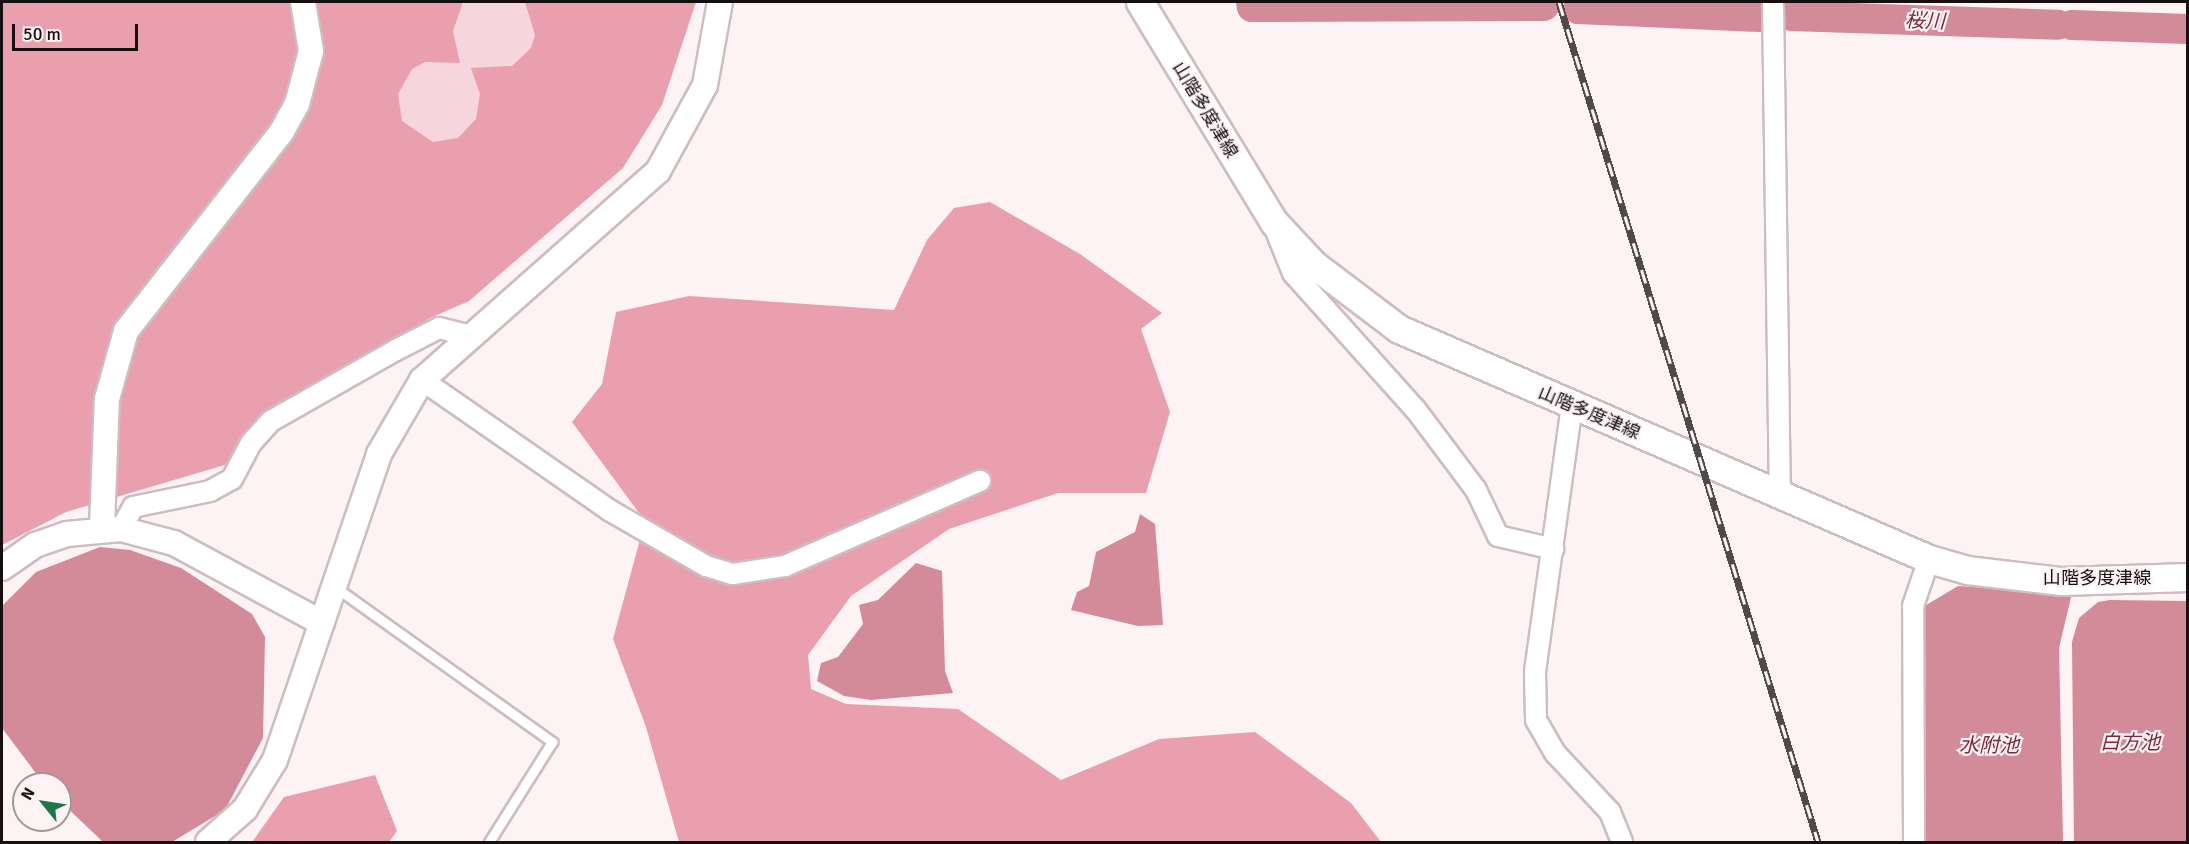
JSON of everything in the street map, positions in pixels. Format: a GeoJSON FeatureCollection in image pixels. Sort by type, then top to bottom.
{"type":"FeatureCollection","features":[{"type":"Feature","properties":{"kind":"main road","name":"山階多度津線"},"geometry":{"type":"LineString","coordinates":[[1140,2],[1274,222],[1313,264],[1399,330],[1929,559],[1967,570],[2061,581],[2187,578]]}},
{"type":"Feature","properties":{"kind":"street"},"geometry":{"type":"LineString","coordinates":[[111,528],[107,399],[126,331],[282,131],[297,104],[311,51],[303,2]]}},
{"type":"Feature","properties":{"kind":"street"},"geometry":{"type":"LineString","coordinates":[[208,843],[246,809],[275,760],[380,454],[422,380],[467,335],[658,171],[705,85],[720,2]]}},
{"type":"Feature","properties":{"kind":"street"},"geometry":{"type":"LineString","coordinates":[[1773,2],[1780,494]]}},
{"type":"Feature","properties":{"kind":"street"},"geometry":{"type":"LineString","coordinates":[[1274,222],[1293,273],[1416,410],[1476,490],[1498,536],[1554,549]]}},
{"type":"Feature","properties":{"kind":"street"},"geometry":{"type":"LineString","coordinates":[[111,528],[133,507],[210,491],[232,479],[251,443],[272,422],[396,350],[439,328],[467,335]]}},
{"type":"Feature","properties":{"kind":"street"},"geometry":{"type":"LineString","coordinates":[[422,380],[609,510],[706,566],[733,574],[785,566],[980,481]]}},
{"type":"Feature","properties":{"kind":"street"},"geometry":{"type":"LineString","coordinates":[[1572,405],[1536,672],[1536,720],[1555,753],[1610,812],[1622,843]]}},
{"type":"Feature","properties":{"kind":"street"},"geometry":{"type":"LineString","coordinates":[[2,568],[35,545],[111,528],[174,543],[322,622]]}},
{"type":"Feature","properties":{"kind":"street"},"geometry":{"type":"LineString","coordinates":[[1914,843],[1913,606],[1929,559]]}},
{"type":"Feature","properties":{"kind":"lane"},"geometry":{"type":"LineString","coordinates":[[335,586],[552,742],[489,843]]}},
{"type":"Feature","properties":{"kind":"shaded area"},"geometry":{"type":"Polygon","coordinates":[[[2,2],[696,2],[662,105],[623,168],[469,301],[430,318],[266,417],[228,464],[66,512],[2,545],[2,2]]]}},
{"type":"Feature","properties":{"kind":"shaded area"},"geometry":{"type":"Polygon","coordinates":[[[990,202],[1080,254],[1162,313],[1141,329],[1170,412],[1146,493],[1058,493],[949,529],[851,596],[808,655],[811,689],[846,704],[958,709],[1061,780],[1159,739],[1255,732],[1351,803],[1381,842],[679,842],[646,727],[613,639],[645,521],[572,422],[602,384],[616,312],[689,296],[894,310],[927,240],[954,208],[990,202]]]}},
{"type":"Feature","properties":{"kind":"shaded area"},"geometry":{"type":"Polygon","coordinates":[[[375,775],[397,831],[389,842],[252,842],[284,797],[375,775]]]}},
{"type":"Feature","properties":{"kind":"water"},"geometry":{"type":"Polygon","coordinates":[[[1140,514],[1155,524],[1163,625],[1138,626],[1071,610],[1077,592],[1089,586],[1096,552],[1135,532],[1140,514]]]}},
{"type":"Feature","properties":{"kind":"water"},"geometry":{"type":"Polygon","coordinates":[[[100,547],[130,550],[181,568],[252,614],[265,637],[263,738],[225,810],[172,842],[103,842],[72,812],[72,772],[35,772],[2,728],[2,606],[36,572],[100,547]]]}},
{"type":"Feature","properties":{"kind":"water"},"geometry":{"type":"Polygon","coordinates":[[[916,563],[942,571],[945,671],[953,693],[871,700],[844,696],[817,681],[821,663],[838,657],[863,624],[859,605],[878,600],[916,563]]]}},
{"type":"Feature","properties":{"kind":"water","name":"水附池"},"geometry":{"type":"Polygon","coordinates":[[[1958,586],[2072,593],[2059,648],[2063,842],[1918,842],[1923,607],[1958,586]]]}},
{"type":"Feature","properties":{"kind":"water","name":"白方池"},"geometry":{"type":"Polygon","coordinates":[[[2110,600],[2187,601],[2187,842],[2074,842],[2072,642],[2079,618],[2098,602],[2110,600]]]}},
{"type":"Feature","properties":{"kind":"building"},"geometry":{"type":"Polygon","coordinates":[[[463,2],[525,2],[535,35],[531,48],[512,66],[471,68],[480,94],[476,119],[458,138],[433,142],[402,121],[398,94],[412,69],[425,62],[460,63],[453,31],[463,2]]]}},
{"type":"Feature","properties":{"kind":"waterway","name":"桜川"},"geometry":{"type":"LineString","coordinates":[[1251,2],[1252,7],[1544,6]]}},
{"type":"Feature","properties":{"kind":"waterway","name":"桜川"},"geometry":{"type":"LineString","coordinates":[[1578,9],[1759,17]]}},
{"type":"Feature","properties":{"kind":"waterway","name":"桜川"},"geometry":{"type":"LineString","coordinates":[[1791,16],[2058,25]]}},
{"type":"Feature","properties":{"kind":"waterway","name":"桜川"},"geometry":{"type":"LineString","coordinates":[[2072,25],[2188,29]]}},
{"type":"Feature","properties":{"kind":"railway"},"geometry":{"type":"LineString","coordinates":[[1559,2],[1818,842]]}}]}
